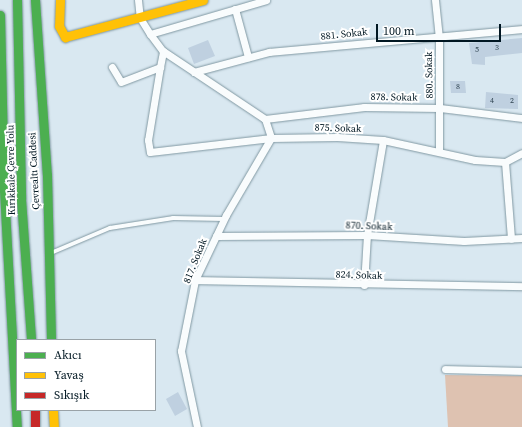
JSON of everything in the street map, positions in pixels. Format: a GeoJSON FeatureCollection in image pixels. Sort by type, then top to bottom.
{"type":"FeatureCollection","features":[{"type":"Feature","properties":{"kind":"main road","name":"Kırıkkale Çevre Yolu"},"geometry":{"type":"LineString","coordinates":[[17,0],[21,199],[31,339]]}},
{"type":"Feature","properties":{"kind":"main road","name":"Çevrealtı Caddesi"},"geometry":{"type":"LineString","coordinates":[[34,0],[49,254],[51,339]]}},
{"type":"Feature","properties":{"kind":"main road"},"geometry":{"type":"LineString","coordinates":[[60,0],[59,26],[65,37],[203,0]]}},
{"type":"Feature","properties":{"kind":"main road","name":"Kırıkkale Çevre Yolu"},"geometry":{"type":"LineString","coordinates":[[0,15],[4,190],[16,409]]}},
{"type":"Feature","properties":{"kind":"main road","name":"Kırıkkale Çevre Yolu"},"geometry":{"type":"LineString","coordinates":[[16,411],[17,427]]}},
{"type":"Feature","properties":{"kind":"main road"},"geometry":{"type":"LineString","coordinates":[[35,411],[35,427]]}},
{"type":"Feature","properties":{"kind":"main road"},"geometry":{"type":"LineString","coordinates":[[53,411],[54,427]]}},
{"type":"Feature","properties":{"kind":"street"},"geometry":{"type":"LineString","coordinates":[[138,0],[140,18],[162,51],[265,119],[271,138]]}},
{"type":"Feature","properties":{"kind":"street"},"geometry":{"type":"LineString","coordinates":[[150,34],[266,0]]}},
{"type":"Feature","properties":{"kind":"street","name":"880. Sokak"},"geometry":{"type":"LineString","coordinates":[[435,0],[439,37],[439,151]]}},
{"type":"Feature","properties":{"kind":"street"},"geometry":{"type":"LineString","coordinates":[[235,9],[248,57]]}},
{"type":"Feature","properties":{"kind":"street","name":"881. Sokak"},"geometry":{"type":"LineString","coordinates":[[194,72],[248,57],[522,29]]}},
{"type":"Feature","properties":{"kind":"street"},"geometry":{"type":"LineString","coordinates":[[112,67],[121,82],[160,67],[162,51]]}},
{"type":"Feature","properties":{"kind":"street","name":"875. Sokak"},"geometry":{"type":"LineString","coordinates":[[160,67],[148,140],[150,152],[271,138],[383,140],[475,160],[505,162]]}},
{"type":"Feature","properties":{"kind":"street","name":"878. Sokak"},"geometry":{"type":"LineString","coordinates":[[265,119],[364,107],[440,108],[522,118]]}},
{"type":"Feature","properties":{"kind":"street","name":"817. Sokak"},"geometry":{"type":"LineString","coordinates":[[197,427],[182,350],[195,280],[224,219],[271,138]]}},
{"type":"Feature","properties":{"kind":"street"},"geometry":{"type":"LineString","coordinates":[[364,285],[367,235],[383,140]]}},
{"type":"Feature","properties":{"kind":"street"},"geometry":{"type":"LineString","coordinates":[[511,239],[505,162],[522,153]]}},
{"type":"Feature","properties":{"kind":"street","name":"870. Sokak"},"geometry":{"type":"LineString","coordinates":[[216,236],[367,235],[511,239],[522,238]]}},
{"type":"Feature","properties":{"kind":"street","name":"824. Sokak"},"geometry":{"type":"LineString","coordinates":[[195,280],[364,285],[522,286]]}},
{"type":"Feature","properties":{"kind":"street"},"geometry":{"type":"LineString","coordinates":[[445,369],[522,371]]}},
{"type":"Feature","properties":{"kind":"lane"},"geometry":{"type":"LineString","coordinates":[[49,254],[110,228],[174,218],[224,219]]}},
{"type":"Feature","properties":{"kind":"shaded area"},"geometry":{"type":"Polygon","coordinates":[[[445,375],[522,376],[522,427],[448,427],[445,375]]]}},
{"type":"Feature","properties":{"kind":"building"},"geometry":{"type":"Polygon","coordinates":[[[522,38],[522,53],[485,57],[485,65],[472,64],[469,43],[522,38]]]}},
{"type":"Feature","properties":{"kind":"building"},"geometry":{"type":"Polygon","coordinates":[[[208,40],[215,56],[194,64],[188,48],[208,40]]]}},
{"type":"Feature","properties":{"kind":"building"},"geometry":{"type":"Polygon","coordinates":[[[450,81],[465,81],[466,93],[451,93],[450,81]]]}},
{"type":"Feature","properties":{"kind":"building"},"geometry":{"type":"Polygon","coordinates":[[[486,92],[518,95],[518,109],[485,108],[486,92]]]}},
{"type":"Feature","properties":{"kind":"building"},"geometry":{"type":"Polygon","coordinates":[[[178,392],[187,409],[175,416],[166,399],[178,392]]]}},
{"type":"Feature","properties":{"kind":"traffic: fast"},"geometry":{"type":"LineString","coordinates":[[17,0],[21,199],[31,339]]}},
{"type":"Feature","properties":{"kind":"traffic: fast"},"geometry":{"type":"LineString","coordinates":[[35,0],[47,175],[51,339]]}},
{"type":"Feature","properties":{"kind":"traffic: fast"},"geometry":{"type":"LineString","coordinates":[[0,15],[4,190],[16,409]]}},
{"type":"Feature","properties":{"kind":"traffic: fast"},"geometry":{"type":"LineString","coordinates":[[16,411],[17,427]]}},
{"type":"Feature","properties":{"kind":"traffic: slow"},"geometry":{"type":"LineString","coordinates":[[60,0],[59,26],[65,37],[203,0]]}},
{"type":"Feature","properties":{"kind":"traffic: slow"},"geometry":{"type":"LineString","coordinates":[[53,411],[54,427]]}},
{"type":"Feature","properties":{"kind":"traffic: jam"},"geometry":{"type":"LineString","coordinates":[[35,411],[35,427]]}}]}
